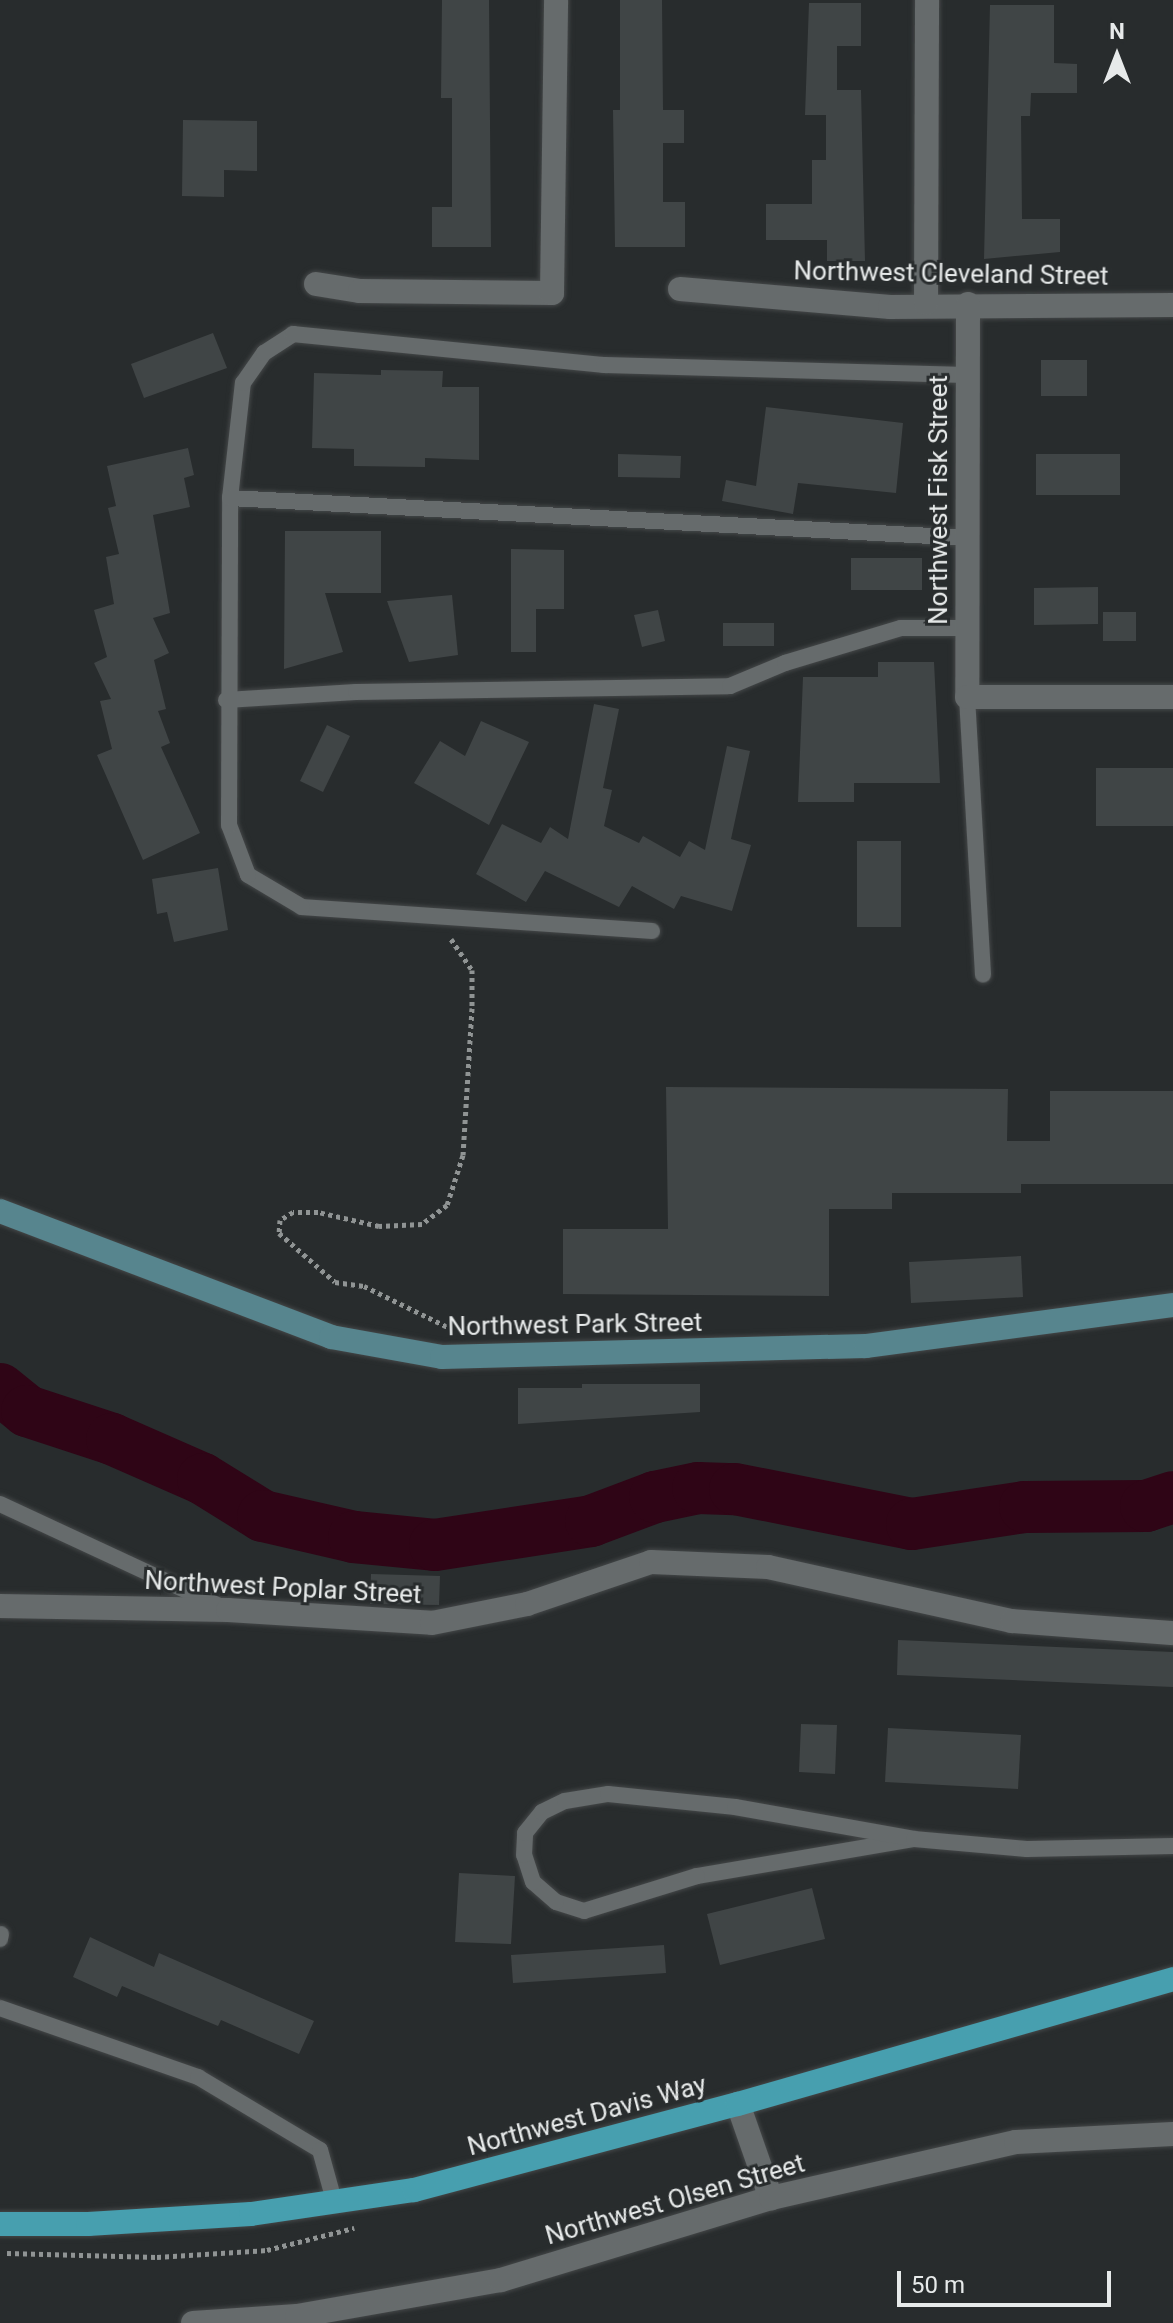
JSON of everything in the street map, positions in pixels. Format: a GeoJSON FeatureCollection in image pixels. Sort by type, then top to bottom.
{"type":"FeatureCollection","features":[{"type":"Feature","properties":{"kind":"main road","name":"Northwest Davis Way"},"geometry":{"type":"LineString","coordinates":[[0,2224],[161,2221],[335,2204],[496,2171],[1173,1979]]}},
{"type":"Feature","properties":{"kind":"street"},"geometry":{"type":"LineString","coordinates":[[316,284],[360,291],[552,293],[556,0]]}},
{"type":"Feature","properties":{"kind":"street"},"geometry":{"type":"LineString","coordinates":[[926,303],[927,0]]}},
{"type":"Feature","properties":{"kind":"street","name":"Northwest Cleveland Street"},"geometry":{"type":"LineString","coordinates":[[680,289],[890,307],[926,303],[1173,305]]}},
{"type":"Feature","properties":{"kind":"street","name":"Northwest Fisk Street"},"geometry":{"type":"LineString","coordinates":[[967,697],[968,304]]}},
{"type":"Feature","properties":{"kind":"street"},"geometry":{"type":"LineString","coordinates":[[967,697],[1173,697]]}},
{"type":"Feature","properties":{"kind":"street","name":"Northwest Park Street"},"geometry":{"type":"LineString","coordinates":[[0,1211],[331,1337],[442,1357],[866,1346],[1173,1305]]}},
{"type":"Feature","properties":{"kind":"street","name":"Northwest Poplar Street"},"geometry":{"type":"LineString","coordinates":[[0,1606],[228,1610],[432,1623],[527,1604],[651,1562],[768,1567],[1012,1621],[1173,1633]]}},
{"type":"Feature","properties":{"kind":"street"},"geometry":{"type":"LineString","coordinates":[[738,2104],[771,2198]]}},
{"type":"Feature","properties":{"kind":"street","name":"Northwest Olsen Street"},"geometry":{"type":"LineString","coordinates":[[193,2323],[297,2316],[501,2280],[771,2198],[1016,2142],[1173,2134]]}},
{"type":"Feature","properties":{"kind":"lane"},"geometry":{"type":"LineString","coordinates":[[652,931],[302,907],[248,875],[229,825],[226,700],[230,498],[243,383],[264,353],[293,334],[604,365],[967,375]]}},
{"type":"Feature","properties":{"kind":"lane"},"geometry":{"type":"LineString","coordinates":[[230,498],[968,538]]}},
{"type":"Feature","properties":{"kind":"lane"},"geometry":{"type":"LineString","coordinates":[[226,700],[356,692],[730,686],[901,628],[967,628]]}},
{"type":"Feature","properties":{"kind":"lane"},"geometry":{"type":"LineString","coordinates":[[967,697],[983,975]]}},
{"type":"Feature","properties":{"kind":"lane"},"geometry":{"type":"LineString","coordinates":[[0,1504],[228,1610]]}},
{"type":"Feature","properties":{"kind":"lane"},"geometry":{"type":"LineString","coordinates":[[914,1839],[697,1876],[584,1911],[556,1902],[533,1882],[524,1855],[525,1833],[542,1812],[565,1801],[608,1794],[735,1807],[914,1839],[1027,1849],[1173,1846]]}},
{"type":"Feature","properties":{"kind":"lane"},"geometry":{"type":"LineString","coordinates":[[0,2008],[198,2077],[320,2150],[335,2204]]}},
{"type":"Feature","properties":{"kind":"path"},"geometry":{"type":"LineString","coordinates":[[431,916],[472,970],[463,1155],[447,1205],[422,1224],[379,1226],[318,1212],[293,1212],[280,1220],[279,1233],[335,1282],[364,1286],[501,1356]]}},
{"type":"Feature","properties":{"kind":"building"},"geometry":{"type":"Polygon","coordinates":[[[442,0],[489,0],[491,247],[432,247],[432,207],[452,207],[452,98],[441,98],[442,0]]]}},
{"type":"Feature","properties":{"kind":"building"},"geometry":{"type":"Polygon","coordinates":[[[620,0],[662,0],[663,110],[684,110],[684,143],[663,143],[663,202],[685,202],[685,247],[615,247],[613,110],[620,110],[620,0]]]}},
{"type":"Feature","properties":{"kind":"building"},"geometry":{"type":"Polygon","coordinates":[[[809,3],[861,3],[861,46],[837,46],[837,90],[861,90],[865,261],[827,261],[827,240],[766,240],[766,204],[812,204],[812,160],[826,160],[826,115],[805,115],[809,3]]]}},
{"type":"Feature","properties":{"kind":"building"},"geometry":{"type":"Polygon","coordinates":[[[990,5],[1054,5],[1054,63],[1077,64],[1077,93],[1031,93],[1030,116],[1021,116],[1022,219],[1060,219],[1060,252],[984,259],[990,5]]]}},
{"type":"Feature","properties":{"kind":"building"},"geometry":{"type":"Polygon","coordinates":[[[183,120],[257,121],[257,171],[224,170],[224,197],[182,196],[183,120]]]}},
{"type":"Feature","properties":{"kind":"building"},"geometry":{"type":"Polygon","coordinates":[[[213,333],[227,368],[144,398],[131,364],[213,333]]]}},
{"type":"Feature","properties":{"kind":"building"},"geometry":{"type":"Polygon","coordinates":[[[1041,360],[1087,360],[1087,396],[1041,396],[1041,360]]]}},
{"type":"Feature","properties":{"kind":"building"},"geometry":{"type":"Polygon","coordinates":[[[381,370],[443,371],[442,387],[479,387],[479,460],[425,458],[425,467],[354,466],[354,449],[312,448],[314,373],[381,375],[381,370]]]}},
{"type":"Feature","properties":{"kind":"building"},"geometry":{"type":"Polygon","coordinates":[[[766,407],[903,423],[896,493],[798,483],[793,514],[722,501],[726,480],[756,486],[766,407]]]}},
{"type":"Feature","properties":{"kind":"building"},"geometry":{"type":"Polygon","coordinates":[[[188,448],[194,475],[184,478],[190,507],[153,515],[170,613],[153,618],[169,653],[154,660],[166,709],[158,711],[170,743],[161,747],[200,833],[143,860],[97,755],[112,749],[100,701],[111,699],[94,663],[107,657],[94,610],[114,604],[106,557],[119,554],[108,508],[116,506],[107,466],[188,448]]]}},
{"type":"Feature","properties":{"kind":"building"},"geometry":{"type":"Polygon","coordinates":[[[618,454],[681,456],[680,478],[618,477],[618,454]]]}},
{"type":"Feature","properties":{"kind":"building"},"geometry":{"type":"Polygon","coordinates":[[[1036,454],[1120,454],[1120,495],[1036,495],[1036,454]]]}},
{"type":"Feature","properties":{"kind":"building"},"geometry":{"type":"Polygon","coordinates":[[[285,531],[381,531],[381,593],[325,593],[343,652],[284,669],[285,531]]]}},
{"type":"Feature","properties":{"kind":"building"},"geometry":{"type":"Polygon","coordinates":[[[511,549],[564,550],[564,609],[536,609],[536,652],[511,652],[511,549]]]}},
{"type":"Feature","properties":{"kind":"building"},"geometry":{"type":"Polygon","coordinates":[[[851,558],[922,558],[922,590],[851,590],[851,558]]]}},
{"type":"Feature","properties":{"kind":"building"},"geometry":{"type":"Polygon","coordinates":[[[1098,587],[1098,624],[1034,625],[1034,588],[1098,587]]]}},
{"type":"Feature","properties":{"kind":"building"},"geometry":{"type":"Polygon","coordinates":[[[452,595],[458,655],[409,662],[387,601],[452,595]]]}},
{"type":"Feature","properties":{"kind":"building"},"geometry":{"type":"Polygon","coordinates":[[[658,610],[665,641],[642,647],[634,615],[658,610]]]}},
{"type":"Feature","properties":{"kind":"building"},"geometry":{"type":"Polygon","coordinates":[[[1103,612],[1136,612],[1136,641],[1103,641],[1103,612]]]}},
{"type":"Feature","properties":{"kind":"building"},"geometry":{"type":"Polygon","coordinates":[[[723,623],[774,623],[774,646],[723,646],[723,623]]]}},
{"type":"Feature","properties":{"kind":"building"},"geometry":{"type":"Polygon","coordinates":[[[878,662],[934,662],[940,783],[854,783],[854,802],[798,802],[803,677],[878,677],[878,662]]]}},
{"type":"Feature","properties":{"kind":"building"},"geometry":{"type":"Polygon","coordinates":[[[594,704],[619,709],[603,788],[612,790],[604,826],[639,843],[643,836],[680,857],[689,841],[705,850],[727,746],[750,751],[731,839],[751,845],[732,911],[681,896],[674,909],[632,886],[619,907],[545,871],[526,902],[476,874],[502,824],[541,843],[550,827],[568,839],[594,704]]]}},
{"type":"Feature","properties":{"kind":"building"},"geometry":{"type":"Polygon","coordinates":[[[481,721],[529,742],[489,825],[414,783],[440,741],[465,756],[481,721]]]}},
{"type":"Feature","properties":{"kind":"building"},"geometry":{"type":"Polygon","coordinates":[[[327,725],[350,736],[323,792],[300,781],[327,725]]]}},
{"type":"Feature","properties":{"kind":"building"},"geometry":{"type":"Polygon","coordinates":[[[1096,768],[1173,768],[1173,826],[1096,826],[1096,768]]]}},
{"type":"Feature","properties":{"kind":"building"},"geometry":{"type":"Polygon","coordinates":[[[857,841],[901,841],[901,927],[857,927],[857,841]]]}},
{"type":"Feature","properties":{"kind":"building"},"geometry":{"type":"Polygon","coordinates":[[[218,868],[228,930],[174,942],[167,912],[157,914],[152,879],[218,868]]]}},
{"type":"Feature","properties":{"kind":"building"},"geometry":{"type":"Polygon","coordinates":[[[666,1087],[1008,1089],[1007,1141],[1050,1141],[1050,1091],[1173,1091],[1173,1184],[1021,1184],[1021,1193],[892,1193],[892,1209],[829,1209],[829,1296],[563,1294],[563,1229],[668,1229],[666,1087]]]}},
{"type":"Feature","properties":{"kind":"building"},"geometry":{"type":"Polygon","coordinates":[[[1021,1256],[1023,1297],[911,1303],[909,1262],[1021,1256]]]}},
{"type":"Feature","properties":{"kind":"building"},"geometry":{"type":"Polygon","coordinates":[[[582,1384],[700,1384],[700,1412],[518,1424],[518,1388],[582,1388],[582,1384]]]}},
{"type":"Feature","properties":{"kind":"building"},"geometry":{"type":"Polygon","coordinates":[[[371,1574],[440,1576],[439,1605],[370,1604],[371,1574]]]}},
{"type":"Feature","properties":{"kind":"building"},"geometry":{"type":"Polygon","coordinates":[[[898,1640],[1173,1652],[1173,1687],[897,1675],[898,1640]]]}},
{"type":"Feature","properties":{"kind":"building"},"geometry":{"type":"Polygon","coordinates":[[[801,1724],[837,1725],[835,1774],[799,1772],[801,1724]]]}},
{"type":"Feature","properties":{"kind":"building"},"geometry":{"type":"Polygon","coordinates":[[[888,1728],[1021,1735],[1018,1789],[885,1782],[888,1728]]]}},
{"type":"Feature","properties":{"kind":"building"},"geometry":{"type":"Polygon","coordinates":[[[459,1873],[515,1876],[511,1944],[455,1942],[459,1873]]]}},
{"type":"Feature","properties":{"kind":"building"},"geometry":{"type":"Polygon","coordinates":[[[812,1888],[825,1939],[720,1965],[707,1914],[812,1888]]]}},
{"type":"Feature","properties":{"kind":"building"},"geometry":{"type":"Polygon","coordinates":[[[90,1937],[154,1967],[159,1953],[314,2021],[299,2054],[221,2020],[218,2026],[122,1986],[117,1997],[73,1977],[90,1937]]]}},
{"type":"Feature","properties":{"kind":"building"},"geometry":{"type":"Polygon","coordinates":[[[664,1945],[666,1973],[513,1983],[511,1955],[664,1945]]]}},
{"type":"Feature","properties":{"kind":"waterway"},"geometry":{"type":"LineString","coordinates":[[0,1389],[27,1411],[112,1439],[203,1479],[263,1516],[354,1537],[435,1545],[591,1521],[655,1497],[698,1488],[735,1489],[912,1524],[1025,1507],[1146,1506],[1173,1497]]}}]}
